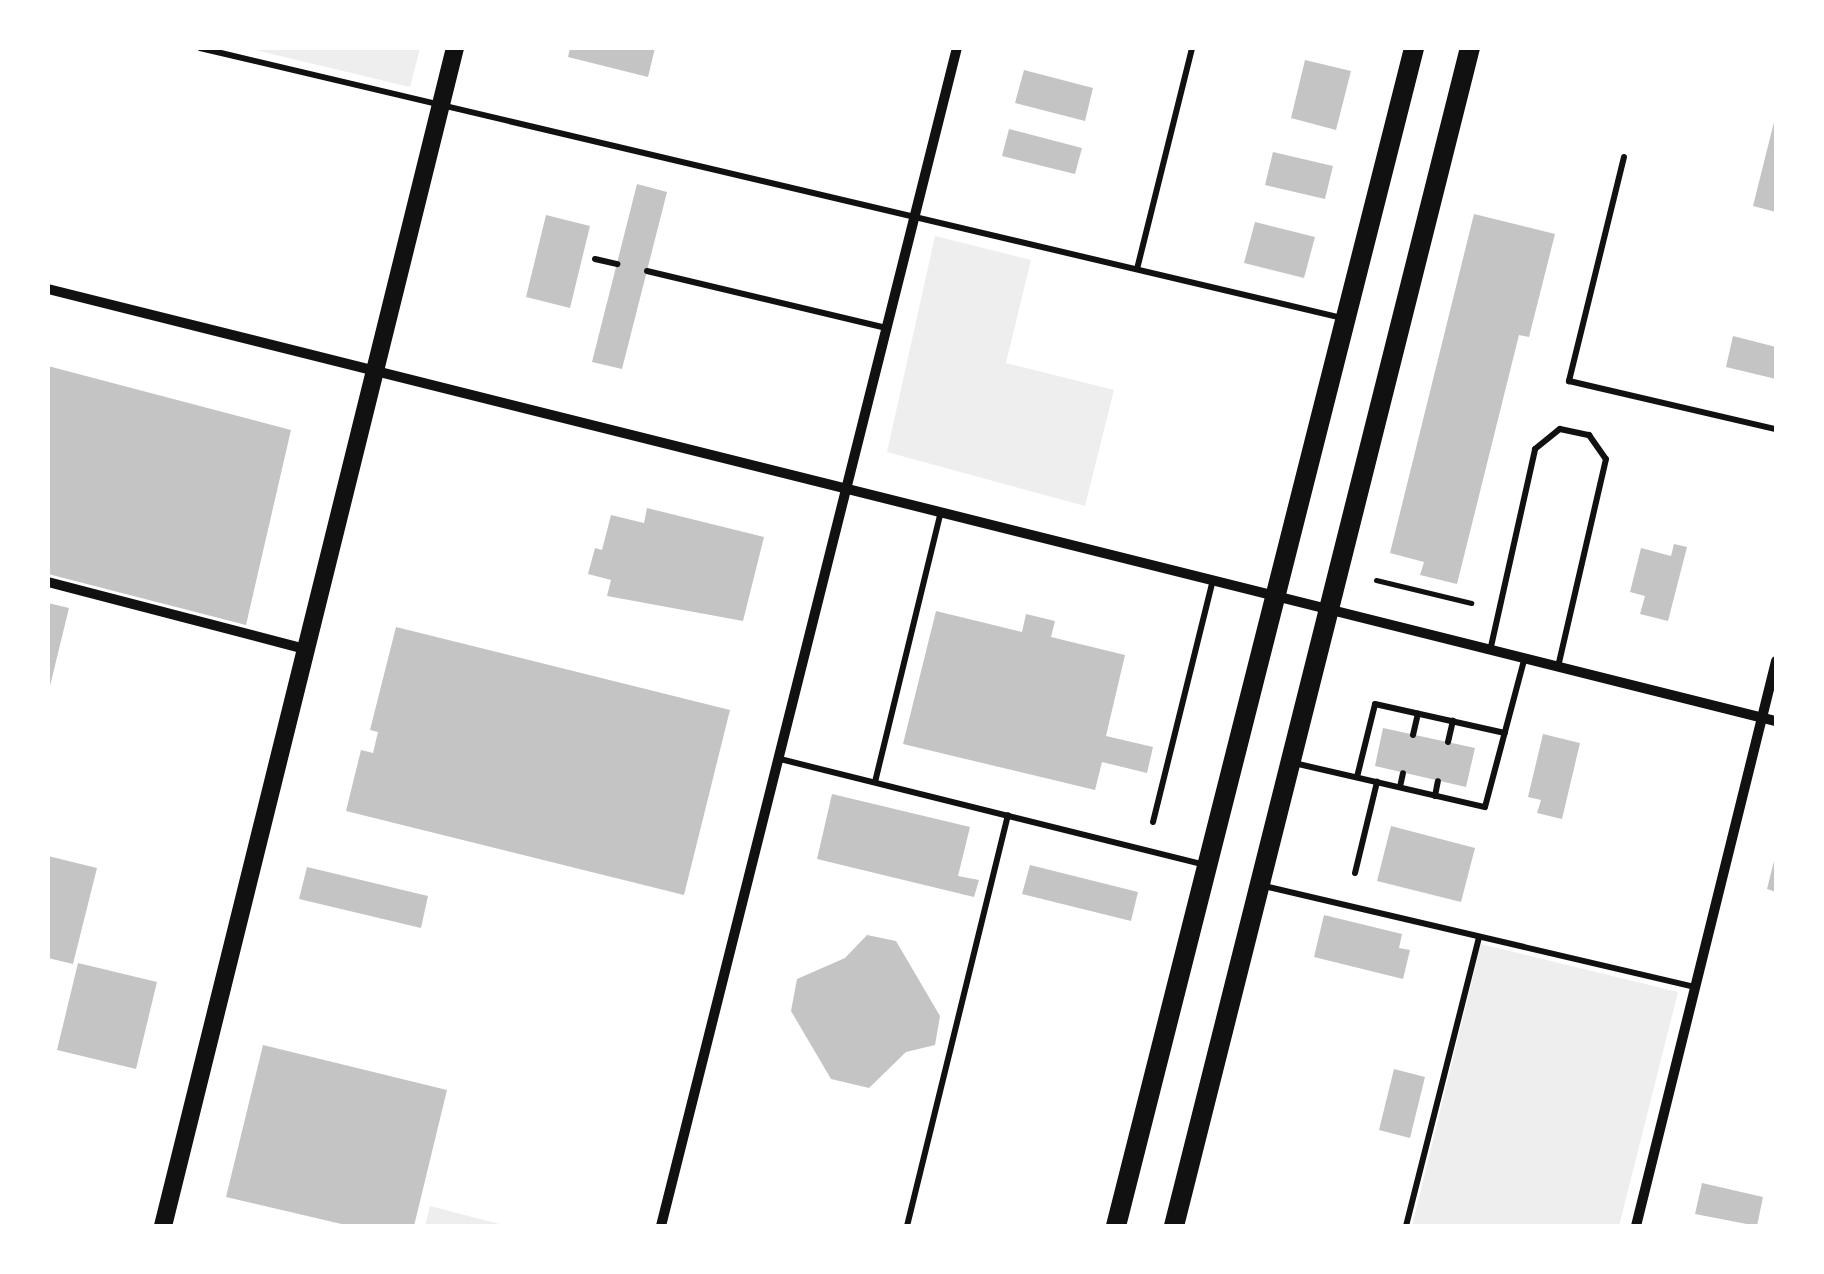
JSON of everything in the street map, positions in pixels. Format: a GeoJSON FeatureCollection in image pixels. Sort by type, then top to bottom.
{"type":"FeatureCollection","features":[{"type":"Feature","properties":{"kind":"main road"},"geometry":{"type":"LineString","coordinates":[[163,1226],[455,48]]}},
{"type":"Feature","properties":{"kind":"main road"},"geometry":{"type":"LineString","coordinates":[[1116,1226],[1414,48]]}},
{"type":"Feature","properties":{"kind":"main road"},"geometry":{"type":"LineString","coordinates":[[1174,1226],[1470,48]]}},
{"type":"Feature","properties":{"kind":"street"},"geometry":{"type":"LineString","coordinates":[[661,1226],[957,48]]}},
{"type":"Feature","properties":{"kind":"street"},"geometry":{"type":"LineString","coordinates":[[48,289],[846,486],[1274,599],[1776,721]]}},
{"type":"Feature","properties":{"kind":"street"},"geometry":{"type":"LineString","coordinates":[[48,582],[305,648]]}},
{"type":"Feature","properties":{"kind":"street"},"geometry":{"type":"LineString","coordinates":[[1636,1226],[1776,661]]}},
{"type":"Feature","properties":{"kind":"lane"},"geometry":{"type":"LineString","coordinates":[[205,48],[1345,319]]}},
{"type":"Feature","properties":{"kind":"lane"},"geometry":{"type":"LineString","coordinates":[[1137,269],[1192,48]]}},
{"type":"Feature","properties":{"kind":"lane"},"geometry":{"type":"LineString","coordinates":[[1624,157],[1569,381],[1776,429]]}},
{"type":"Feature","properties":{"kind":"lane"},"geometry":{"type":"LineString","coordinates":[[595,259],[617,264]]}},
{"type":"Feature","properties":{"kind":"lane"},"geometry":{"type":"LineString","coordinates":[[647,272],[888,328]]}},
{"type":"Feature","properties":{"kind":"lane"},"geometry":{"type":"LineString","coordinates":[[1490,652],[1535,449],[1560,429],[1590,435],[1606,459],[1558,668]]}},
{"type":"Feature","properties":{"kind":"lane"},"geometry":{"type":"LineString","coordinates":[[875,782],[942,511]]}},
{"type":"Feature","properties":{"kind":"lane"},"geometry":{"type":"LineString","coordinates":[[1153,822],[1212,582]]}},
{"type":"Feature","properties":{"kind":"lane"},"geometry":{"type":"LineString","coordinates":[[1290,762],[1485,807],[1524,660]]}},
{"type":"Feature","properties":{"kind":"lane"},"geometry":{"type":"LineString","coordinates":[[1357,777],[1375,704],[1505,732]]}},
{"type":"Feature","properties":{"kind":"lane"},"geometry":{"type":"LineString","coordinates":[[1414,734],[1418,714]]}},
{"type":"Feature","properties":{"kind":"lane"},"geometry":{"type":"LineString","coordinates":[[1448,742],[1453,721]]}},
{"type":"Feature","properties":{"kind":"lane"},"geometry":{"type":"LineString","coordinates":[[780,758],[1208,865]]}},
{"type":"Feature","properties":{"kind":"lane"},"geometry":{"type":"LineString","coordinates":[[1400,787],[1404,773]]}},
{"type":"Feature","properties":{"kind":"lane"},"geometry":{"type":"LineString","coordinates":[[1435,796],[1438,780]]}},
{"type":"Feature","properties":{"kind":"lane"},"geometry":{"type":"LineString","coordinates":[[1354,873],[1377,782]]}},
{"type":"Feature","properties":{"kind":"lane"},"geometry":{"type":"LineString","coordinates":[[907,1226],[1008,816]]}},
{"type":"Feature","properties":{"kind":"lane"},"geometry":{"type":"LineString","coordinates":[[1259,884],[1696,988]]}},
{"type":"Feature","properties":{"kind":"lane"},"geometry":{"type":"LineString","coordinates":[[1406,1226],[1479,937]]}},
{"type":"Feature","properties":{"kind":"path"},"geometry":{"type":"LineString","coordinates":[[1376,580],[1472,603]]}},
{"type":"Feature","properties":{"kind":"shaded area"},"geometry":{"type":"Polygon","coordinates":[[[247,48],[420,48],[410,87],[247,48]]]}},
{"type":"Feature","properties":{"kind":"shaded area"},"geometry":{"type":"Polygon","coordinates":[[[935,236],[1031,260],[1006,363],[1114,390],[1085,506],[887,452],[935,236]]]}},
{"type":"Feature","properties":{"kind":"shaded area"},"geometry":{"type":"Polygon","coordinates":[[[1481,944],[1678,992],[1619,1226],[1412,1226],[1481,944]]]}},
{"type":"Feature","properties":{"kind":"shaded area"},"geometry":{"type":"Polygon","coordinates":[[[430,1206],[507,1226],[425,1226],[430,1206]]]}},
{"type":"Feature","properties":{"kind":"building"},"geometry":{"type":"Polygon","coordinates":[[[570,48],[655,48],[648,77],[568,57],[570,48]]]}},
{"type":"Feature","properties":{"kind":"building"},"geometry":{"type":"Polygon","coordinates":[[[1305,60],[1351,71],[1336,130],[1291,118],[1305,60]]]}},
{"type":"Feature","properties":{"kind":"building"},"geometry":{"type":"Polygon","coordinates":[[[1024,70],[1093,88],[1085,121],[1015,103],[1024,70]]]}},
{"type":"Feature","properties":{"kind":"building"},"geometry":{"type":"Polygon","coordinates":[[[1776,118],[1776,212],[1753,206],[1776,118]]]}},
{"type":"Feature","properties":{"kind":"building"},"geometry":{"type":"Polygon","coordinates":[[[1009,129],[1082,148],[1075,174],[1002,156],[1009,129]]]}},
{"type":"Feature","properties":{"kind":"building"},"geometry":{"type":"Polygon","coordinates":[[[1273,152],[1333,166],[1325,199],[1265,185],[1273,152]]]}},
{"type":"Feature","properties":{"kind":"building"},"geometry":{"type":"Polygon","coordinates":[[[637,184],[667,192],[622,369],[592,362],[637,184]]]}},
{"type":"Feature","properties":{"kind":"building"},"geometry":{"type":"Polygon","coordinates":[[[1474,214],[1555,234],[1529,337],[1519,335],[1457,584],[1420,575],[1424,562],[1390,553],[1474,214]]]}},
{"type":"Feature","properties":{"kind":"building"},"geometry":{"type":"Polygon","coordinates":[[[546,215],[590,226],[570,308],[526,297],[546,215]]]}},
{"type":"Feature","properties":{"kind":"building"},"geometry":{"type":"Polygon","coordinates":[[[1255,222],[1315,237],[1304,278],[1244,263],[1255,222]]]}},
{"type":"Feature","properties":{"kind":"building"},"geometry":{"type":"Polygon","coordinates":[[[1733,336],[1776,347],[1776,379],[1726,367],[1733,336]]]}},
{"type":"Feature","properties":{"kind":"building"},"geometry":{"type":"Polygon","coordinates":[[[48,366],[291,430],[246,625],[48,574],[48,366]]]}},
{"type":"Feature","properties":{"kind":"building"},"geometry":{"type":"Polygon","coordinates":[[[647,508],[764,537],[743,621],[607,596],[611,580],[588,574],[595,548],[602,550],[611,515],[644,523],[647,508]]]}},
{"type":"Feature","properties":{"kind":"building"},"geometry":{"type":"Polygon","coordinates":[[[1674,544],[1687,547],[1668,621],[1640,614],[1645,596],[1630,592],[1641,548],[1671,556],[1674,544]]]}},
{"type":"Feature","properties":{"kind":"building"},"geometry":{"type":"Polygon","coordinates":[[[48,603],[69,608],[49,690],[48,690],[48,603]]]}},
{"type":"Feature","properties":{"kind":"building"},"geometry":{"type":"Polygon","coordinates":[[[936,611],[1022,632],[1026,614],[1055,621],[1051,637],[1125,655],[1106,736],[1153,747],[1147,773],[1102,762],[1095,790],[903,744],[936,611]]]}},
{"type":"Feature","properties":{"kind":"building"},"geometry":{"type":"Polygon","coordinates":[[[396,627],[730,710],[684,895],[346,811],[361,750],[373,753],[378,732],[370,730],[396,627]]]}},
{"type":"Feature","properties":{"kind":"building"},"geometry":{"type":"Polygon","coordinates":[[[1383,728],[1475,748],[1466,787],[1375,766],[1383,728]]]}},
{"type":"Feature","properties":{"kind":"building"},"geometry":{"type":"Polygon","coordinates":[[[1543,734],[1580,743],[1562,819],[1537,813],[1541,800],[1528,797],[1543,734]]]}},
{"type":"Feature","properties":{"kind":"building"},"geometry":{"type":"Polygon","coordinates":[[[832,794],[970,827],[958,876],[979,880],[974,897],[817,859],[832,794]]]}},
{"type":"Feature","properties":{"kind":"building"},"geometry":{"type":"Polygon","coordinates":[[[1391,826],[1475,848],[1461,902],[1377,881],[1391,826]]]}},
{"type":"Feature","properties":{"kind":"building"},"geometry":{"type":"Polygon","coordinates":[[[48,856],[97,868],[73,964],[48,958],[48,856]]]}},
{"type":"Feature","properties":{"kind":"building"},"geometry":{"type":"Polygon","coordinates":[[[1776,858],[1776,892],[1767,889],[1776,858]]]}},
{"type":"Feature","properties":{"kind":"building"},"geometry":{"type":"Polygon","coordinates":[[[1030,865],[1138,892],[1131,921],[1022,894],[1030,865]]]}},
{"type":"Feature","properties":{"kind":"building"},"geometry":{"type":"Polygon","coordinates":[[[307,867],[428,896],[421,928],[299,899],[307,867]]]}},
{"type":"Feature","properties":{"kind":"building"},"geometry":{"type":"Polygon","coordinates":[[[1324,915],[1402,934],[1399,948],[1410,950],[1403,979],[1314,957],[1324,915]]]}},
{"type":"Feature","properties":{"kind":"building"},"geometry":{"type":"Polygon","coordinates":[[[867,935],[896,941],[940,1016],[935,1045],[906,1052],[869,1088],[831,1079],[791,1011],[797,979],[845,958],[867,935]]]}},
{"type":"Feature","properties":{"kind":"building"},"geometry":{"type":"Polygon","coordinates":[[[78,963],[157,982],[136,1069],[57,1050],[78,963]]]}},
{"type":"Feature","properties":{"kind":"building"},"geometry":{"type":"Polygon","coordinates":[[[263,1045],[447,1090],[414,1226],[350,1226],[226,1197],[263,1045]]]}},
{"type":"Feature","properties":{"kind":"building"},"geometry":{"type":"Polygon","coordinates":[[[1394,1069],[1425,1077],[1410,1138],[1379,1130],[1394,1069]]]}},
{"type":"Feature","properties":{"kind":"building"},"geometry":{"type":"Polygon","coordinates":[[[1702,1183],[1763,1197],[1757,1226],[1695,1214],[1702,1183]]]}}]}
